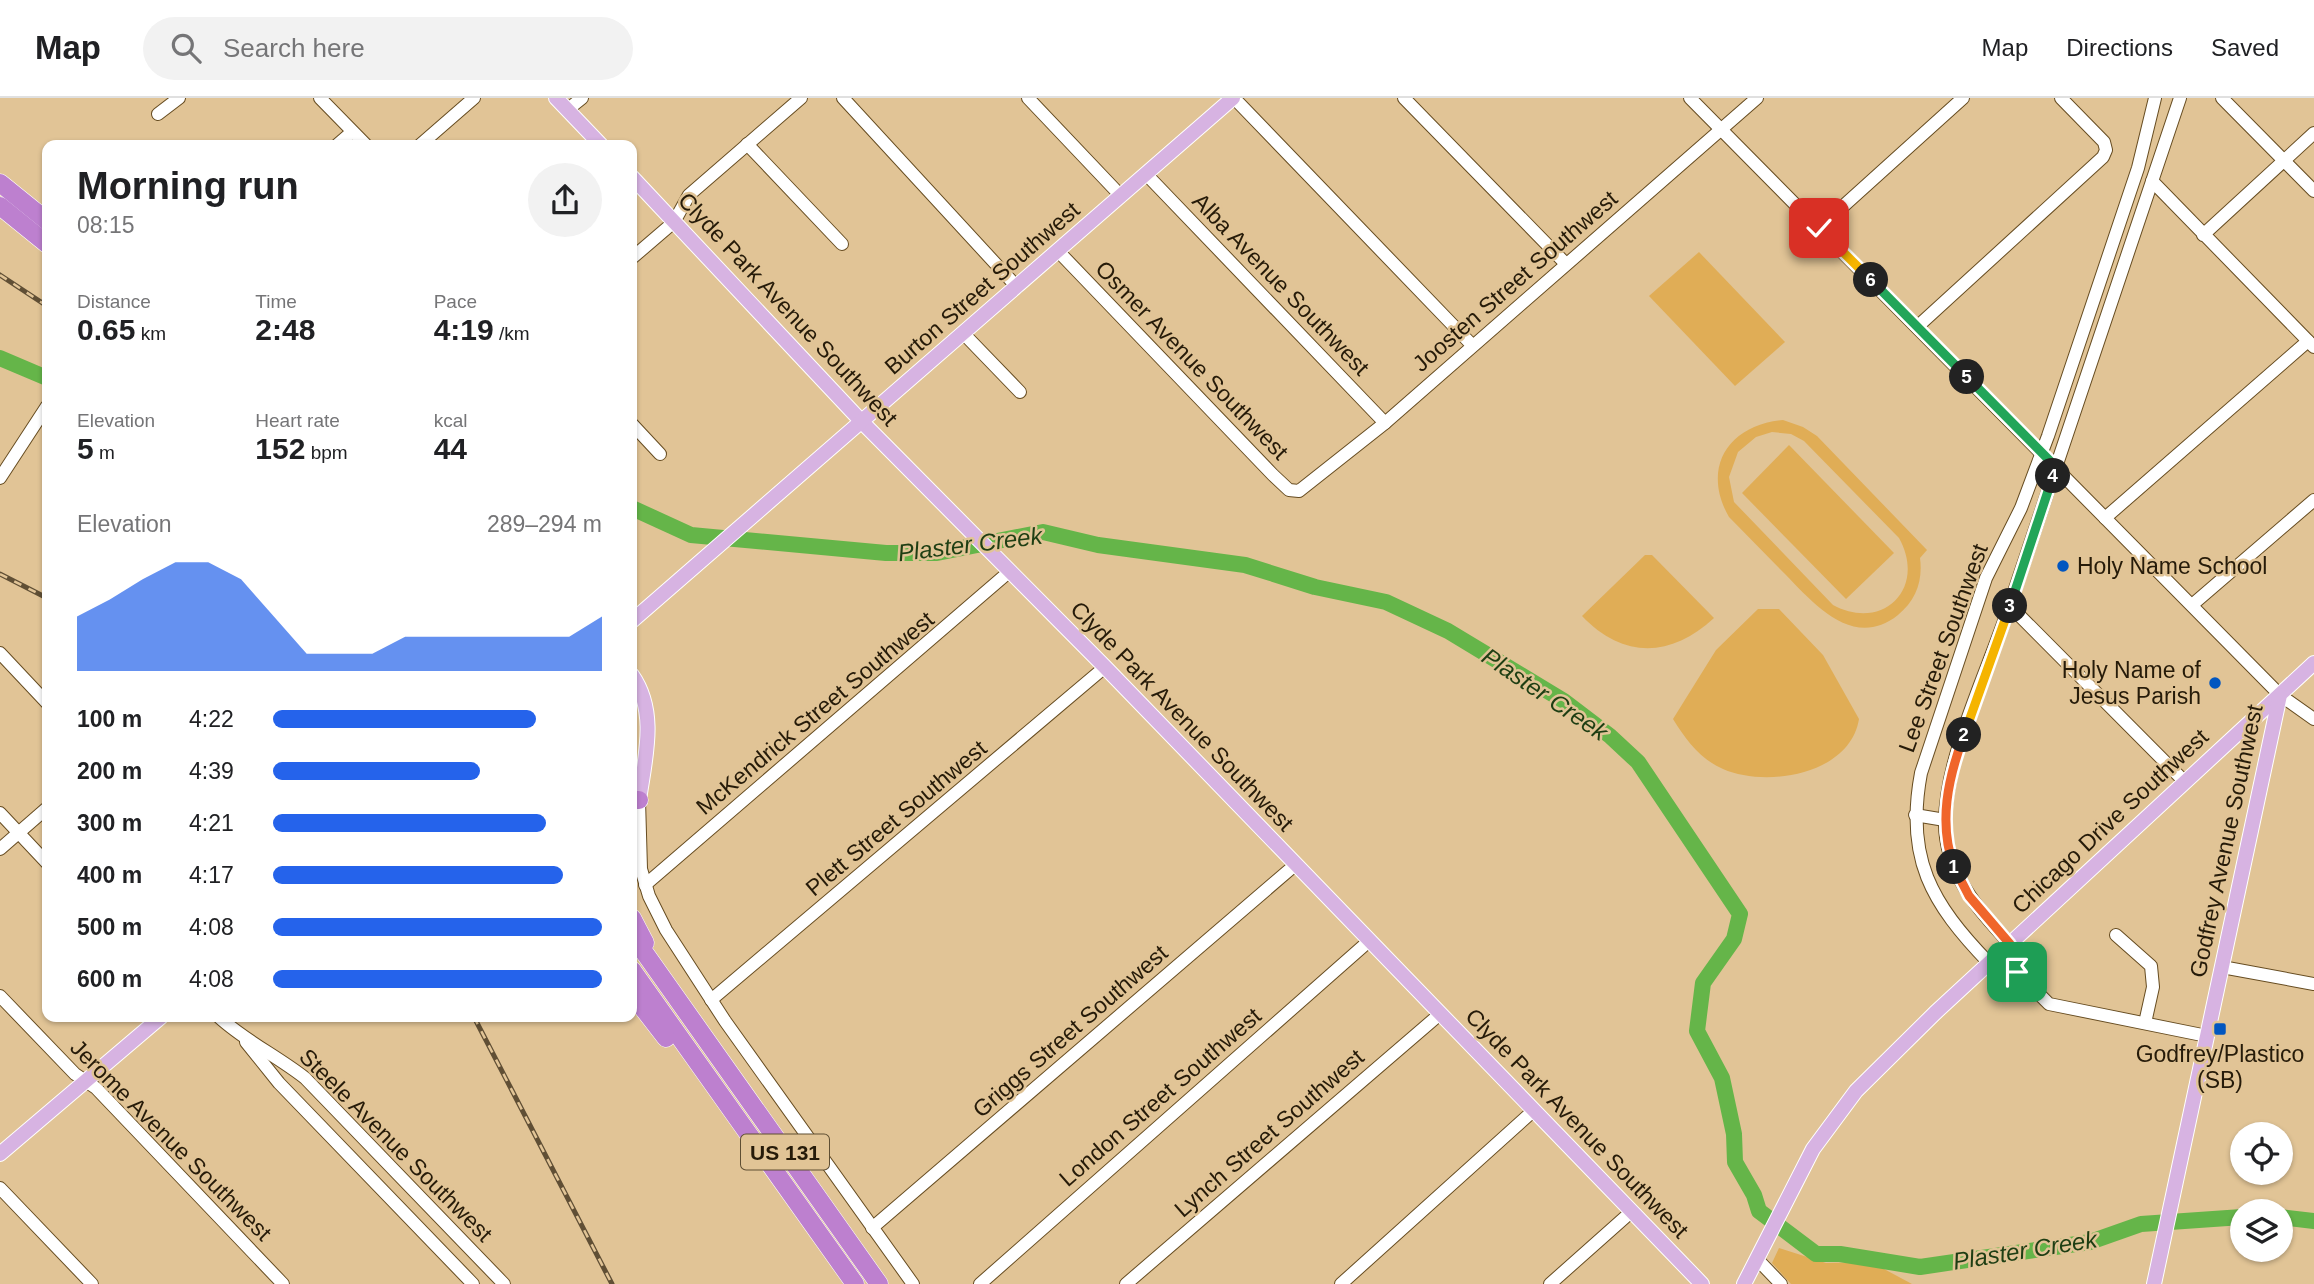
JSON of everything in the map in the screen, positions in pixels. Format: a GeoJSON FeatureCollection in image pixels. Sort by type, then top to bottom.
{"type":"FeatureCollection","features":[{"type":"Feature","properties":{"kind":"highway"},"geometry":{"type":"LineString","coordinates":[[0,183],[42,217]]}},
{"type":"Feature","properties":{"kind":"highway"},"geometry":{"type":"LineString","coordinates":[[0,206],[42,240]]}},
{"type":"Feature","properties":{"kind":"highway"},"geometry":{"type":"LineString","coordinates":[[637,927],[676,998]]}},
{"type":"Feature","properties":{"kind":"highway","name":"US 131"},"geometry":{"type":"LineString","coordinates":[[637,942],[879,1284]]}},
{"type":"Feature","properties":{"kind":"highway","name":"US 131"},"geometry":{"type":"LineString","coordinates":[[637,977],[855,1284]]}},
{"type":"Feature","properties":{"kind":"highway"},"geometry":{"type":"LineString","coordinates":[[637,1000],[681,1057],[747,1132]]}},
{"type":"Feature","properties":{"kind":"main road"},"geometry":{"type":"LineString","coordinates":[[556,98],[596,140]]}},
{"type":"Feature","properties":{"kind":"main road","name":"Burton Street Southwest"},"geometry":{"type":"LineString","coordinates":[[637,616],[734,528],[863,423],[1146,174],[1226,100]]}},
{"type":"Feature","properties":{"kind":"main road","name":"Clyde Park Avenue Southwest"},"geometry":{"type":"LineString","coordinates":[[637,182],[863,423],[1105,667],[1702,1284]]}},
{"type":"Feature","properties":{"kind":"main road","name":"Chicago Drive Southwest"},"geometry":{"type":"LineString","coordinates":[[1744,1284],[1813,1149],[1856,1091],[1999,953],[2314,663]]}},
{"type":"Feature","properties":{"kind":"main road"},"geometry":{"type":"LineString","coordinates":[[637,688],[648,712],[637,793]]}},
{"type":"Feature","properties":{"kind":"main road","name":"Godfrey Avenue Southwest"},"geometry":{"type":"LineString","coordinates":[[2154,1284],[2280,695]]}},
{"type":"Feature","properties":{"kind":"main road"},"geometry":{"type":"LineString","coordinates":[[0,1154],[155,1022]]}},
{"type":"Feature","properties":{"kind":"street"},"geometry":{"type":"LineString","coordinates":[[158,114],[179,98]]}},
{"type":"Feature","properties":{"kind":"street"},"geometry":{"type":"LineString","coordinates":[[320,98],[361,140]]}},
{"type":"Feature","properties":{"kind":"street"},"geometry":{"type":"LineString","coordinates":[[426,140],[474,98]]}},
{"type":"Feature","properties":{"kind":"street"},"geometry":{"type":"LineString","coordinates":[[567,110],[582,98]]}},
{"type":"Feature","properties":{"kind":"street"},"geometry":{"type":"LineString","coordinates":[[637,254],[674,222],[689,195],[802,98]]}},
{"type":"Feature","properties":{"kind":"street"},"geometry":{"type":"LineString","coordinates":[[843,98],[1017,287]]}},
{"type":"Feature","properties":{"kind":"street"},"geometry":{"type":"LineString","coordinates":[[1028,98],[1121,196]]}},
{"type":"Feature","properties":{"kind":"street"},"geometry":{"type":"LineString","coordinates":[[1404,98],[1566,264]]}},
{"type":"Feature","properties":{"kind":"street","name":"Godfrey Avenue Southwest"},"geometry":{"type":"LineString","coordinates":[[1690,98],[2280,695]]}},
{"type":"Feature","properties":{"kind":"street","name":"Joosten Street Southwest"},"geometry":{"type":"LineString","coordinates":[[1299,491],[1385,423],[1757,98]]}},
{"type":"Feature","properties":{"kind":"street"},"geometry":{"type":"LineString","coordinates":[[1819,228],[1963,98]]}},
{"type":"Feature","properties":{"kind":"street"},"geometry":{"type":"LineString","coordinates":[[1917,327],[2103,157],[2106,150],[2104,142],[2061,98]]}},
{"type":"Feature","properties":{"kind":"street","name":"Lee Street Southwest"},"geometry":{"type":"LineString","coordinates":[[1999,953],[1951,922],[1933,893],[1916,844],[1915,816],[1921,773],[1986,578],[2021,508],[2042,453],[2139,166],[2155,98]]}},
{"type":"Feature","properties":{"kind":"street","name":"Lee Street Southwest"},"geometry":{"type":"LineString","coordinates":[[1999,953],[1975,904],[1958,878],[1948,846],[1945,820],[1958,750],[2010,606],[2180,98]]}},
{"type":"Feature","properties":{"kind":"street"},"geometry":{"type":"LineString","coordinates":[[2222,98],[2314,191]]}},
{"type":"Feature","properties":{"kind":"street"},"geometry":{"type":"LineString","coordinates":[[1226,100],[1472,345]]}},
{"type":"Feature","properties":{"kind":"street"},"geometry":{"type":"LineString","coordinates":[[343,140],[352,132]]}},
{"type":"Feature","properties":{"kind":"street"},"geometry":{"type":"LineString","coordinates":[[2203,235],[2314,133]]}},
{"type":"Feature","properties":{"kind":"street"},"geometry":{"type":"LineString","coordinates":[[747,144],[842,244]]}},
{"type":"Feature","properties":{"kind":"street","name":"Alba Avenue Southwest"},"geometry":{"type":"LineString","coordinates":[[1146,174],[1385,423]]}},
{"type":"Feature","properties":{"kind":"street"},"geometry":{"type":"LineString","coordinates":[[2105,518],[2311,344],[2152,181]]}},
{"type":"Feature","properties":{"kind":"street","name":"Osmer Avenue Southwest"},"geometry":{"type":"LineString","coordinates":[[1058,251],[1289,491],[1299,491]]}},
{"type":"Feature","properties":{"kind":"street"},"geometry":{"type":"LineString","coordinates":[[964,334],[1020,392]]}},
{"type":"Feature","properties":{"kind":"street"},"geometry":{"type":"LineString","coordinates":[[0,478],[42,414]]}},
{"type":"Feature","properties":{"kind":"street"},"geometry":{"type":"LineString","coordinates":[[637,429],[660,454]]}},
{"type":"Feature","properties":{"kind":"street"},"geometry":{"type":"LineString","coordinates":[[2192,605],[2314,500]]}},
{"type":"Feature","properties":{"kind":"street","name":"McKendrick Street Southwest"},"geometry":{"type":"LineString","coordinates":[[645,885],[1006,567]]}},
{"type":"Feature","properties":{"kind":"street"},"geometry":{"type":"LineString","coordinates":[[2010,606],[2185,782]]}},
{"type":"Feature","properties":{"kind":"street"},"geometry":{"type":"LineString","coordinates":[[0,653],[42,698]]}},
{"type":"Feature","properties":{"kind":"street","name":"Plett Street Southwest"},"geometry":{"type":"LineString","coordinates":[[711,1000],[1105,667]]}},
{"type":"Feature","properties":{"kind":"street"},"geometry":{"type":"LineString","coordinates":[[2280,695],[2314,719]]}},
{"type":"Feature","properties":{"kind":"street"},"geometry":{"type":"LineString","coordinates":[[0,849],[42,812]]}},
{"type":"Feature","properties":{"kind":"street"},"geometry":{"type":"LineString","coordinates":[[0,813],[42,858]]}},
{"type":"Feature","properties":{"kind":"street"},"geometry":{"type":"LineString","coordinates":[[1915,816],[1945,820]]}},
{"type":"Feature","properties":{"kind":"street"},"geometry":{"type":"LineString","coordinates":[[637,817],[645,885],[662,923],[711,1000],[913,1284]]}},
{"type":"Feature","properties":{"kind":"street","name":"Griggs Street Southwest"},"geometry":{"type":"LineString","coordinates":[[872,1228],[1295,865]]}},
{"type":"Feature","properties":{"kind":"street"},"geometry":{"type":"LineString","coordinates":[[2116,934],[2151,967],[2153,987],[2145,1023]]}},
{"type":"Feature","properties":{"kind":"street","name":"London Street Southwest"},"geometry":{"type":"LineString","coordinates":[[980,1284],[1369,941]]}},
{"type":"Feature","properties":{"kind":"street"},"geometry":{"type":"LineString","coordinates":[[1999,953],[2049,1004],[2207,1036]]}},
{"type":"Feature","properties":{"kind":"street"},"geometry":{"type":"LineString","coordinates":[[2222,967],[2314,984]]}},
{"type":"Feature","properties":{"kind":"street","name":"Jerome Avenue Southwest"},"geometry":{"type":"LineString","coordinates":[[0,996],[84,1081],[96,1088],[283,1284]]}},
{"type":"Feature","properties":{"kind":"street","name":"Lynch Street Southwest"},"geometry":{"type":"LineString","coordinates":[[1126,1284],[1440,1014]]}},
{"type":"Feature","properties":{"kind":"street","name":"Steele Avenue Southwest"},"geometry":{"type":"LineString","coordinates":[[225,1022],[241,1036],[275,1054],[305,1078],[504,1284]]}},
{"type":"Feature","properties":{"kind":"street"},"geometry":{"type":"LineString","coordinates":[[241,1036],[279,1083],[473,1284]]}},
{"type":"Feature","properties":{"kind":"street"},"geometry":{"type":"LineString","coordinates":[[1341,1284],[1533,1111]]}},
{"type":"Feature","properties":{"kind":"street"},"geometry":{"type":"LineString","coordinates":[[0,1188],[92,1284]]}},
{"type":"Feature","properties":{"kind":"street"},"geometry":{"type":"LineString","coordinates":[[1550,1284],[1631,1212]]}},
{"type":"Feature","properties":{"kind":"street"},"geometry":{"type":"LineString","coordinates":[[1757,1259],[1781,1284]]}},
{"type":"Feature","properties":{"kind":"shaded area"},"geometry":{"type":"Polygon","coordinates":[[[1699,252],[1785,342],[1735,386],[1649,296],[1699,252]]]}},
{"type":"Feature","properties":{"kind":"shaded area"},"geometry":{"type":"Polygon","coordinates":[[[1783,420],[1803,427],[1817,436],[1927,550],[1920,558],[1920,574],[1914,596],[1898,615],[1882,625],[1866,628],[1851,626],[1836,619],[1810,599],[1729,517],[1721,499],[1719,466],[1734,440],[1747,430],[1783,420]],[[1772,432],[1756,437],[1738,452],[1729,477],[1734,502],[1833,605],[1851,612],[1868,613],[1883,609],[1895,600],[1904,588],[1908,573],[1906,556],[1899,538],[1804,441],[1791,434],[1772,432]]]}},
{"type":"Feature","properties":{"kind":"shaded area"},"geometry":{"type":"Polygon","coordinates":[[[1789,445],[1894,553],[1846,599],[1742,493],[1789,445]]]}},
{"type":"Feature","properties":{"kind":"shaded area"},"geometry":{"type":"Polygon","coordinates":[[[1645,555],[1652,555],[1714,618],[1681,641],[1647,648],[1614,640],[1582,616],[1645,555]]]}},
{"type":"Feature","properties":{"kind":"shaded area"},"geometry":{"type":"Polygon","coordinates":[[[1758,609],[1779,609],[1823,655],[1859,719],[1852,738],[1840,753],[1804,772],[1761,777],[1741,775],[1723,769],[1694,748],[1673,719],[1716,650],[1758,609]]]}},
{"type":"Feature","properties":{"kind":"shaded area"},"geometry":{"type":"Polygon","coordinates":[[[1779,1248],[1826,1263],[1871,1262],[1912,1284],[1791,1284],[1772,1263],[1779,1248]]]}},
{"type":"Feature","properties":{"kind":"waterway","name":"Plaster Creek"},"geometry":{"type":"LineString","coordinates":[[0,358],[42,376]]}},
{"type":"Feature","properties":{"kind":"waterway","name":"Plaster Creek"},"geometry":{"type":"LineString","coordinates":[[637,510],[691,535],[886,553],[937,553],[1043,532],[1098,545],[1245,565],[1315,587],[1386,602],[1448,631],[1564,701],[1610,736],[1638,762],[1740,914],[1734,939],[1703,983],[1697,1031],[1722,1078],[1734,1134],[1735,1162],[1754,1195],[1759,1211],[1816,1254],[1840,1254],[1920,1267],[2090,1242],[2141,1224],[2230,1218]]}},
{"type":"Feature","properties":{"kind":"waterway","name":"Plaster Creek"},"geometry":{"type":"LineString","coordinates":[[2293,1219],[2314,1221]]}},
{"type":"Feature","properties":{"kind":"railway"},"geometry":{"type":"LineString","coordinates":[[0,275],[42,303]]}},
{"type":"Feature","properties":{"kind":"railway"},"geometry":{"type":"LineString","coordinates":[[0,574],[42,595]]}},
{"type":"Feature","properties":{"kind":"railway"},"geometry":{"type":"LineString","coordinates":[[477,1022],[612,1284]]}},
{"type":"Feature","properties":{"kind":"place","name":"Holy Name School"},"geometry":{"type":"Point","coordinates":[2063,566]}},
{"type":"Feature","properties":{"kind":"place","name":"Holy Name of Jesus Parish"},"geometry":{"type":"Point","coordinates":[2215,683]}},
{"type":"Feature","properties":{"kind":"place","name":"Godfrey/Plastico (SB)"},"geometry":{"type":"Point","coordinates":[2220,1029]}},
{"type":"Feature","properties":{"kind":"route"},"geometry":{"type":"LineString","coordinates":[[1819,228],[2056,467],[1958,750],[1947,796],[1945,822],[1948,846],[1958,878],[1969,896],[2010,944],[1999,954],[2017,972]]}}]}
